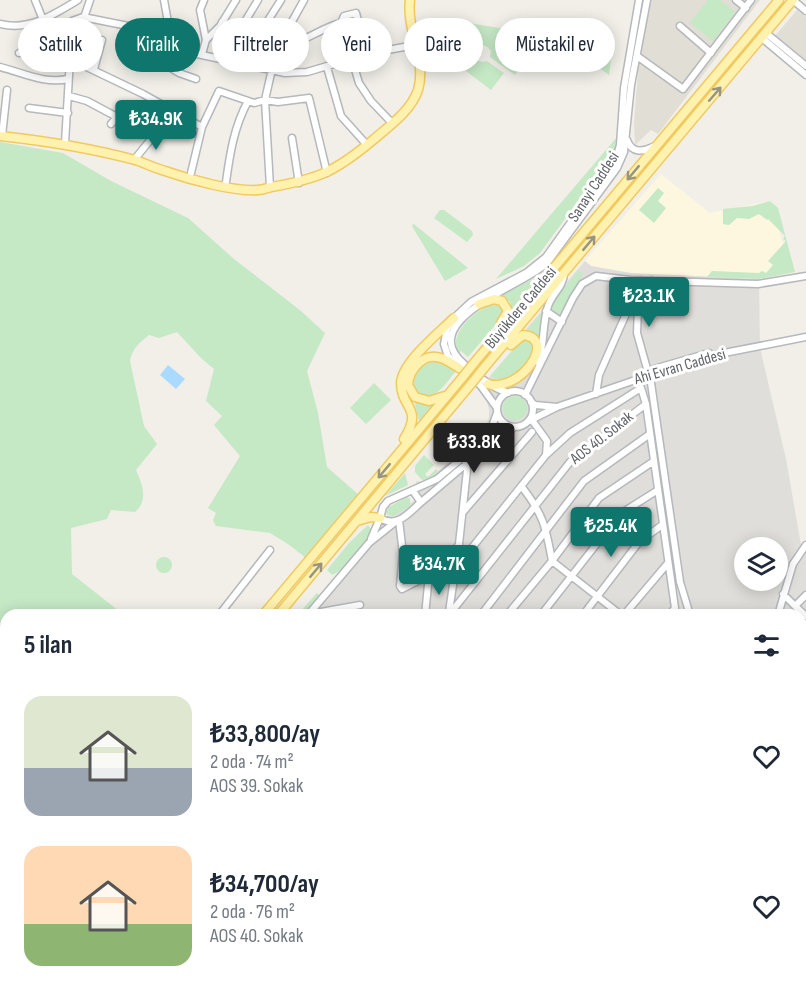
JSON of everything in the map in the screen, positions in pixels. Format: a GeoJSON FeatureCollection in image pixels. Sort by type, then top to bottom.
{"type":"FeatureCollection","features":[{"type":"Feature","properties":{"kind":"main road"},"geometry":{"type":"LineString","coordinates":[[409,18],[410,0]]}},
{"type":"Feature","properties":{"kind":"main road","name":"Büyükdere Caddesi"},"geometry":{"type":"LineString","coordinates":[[268,609],[779,0]]}},
{"type":"Feature","properties":{"kind":"main road","name":"Büyükdere Caddesi"},"geometry":{"type":"LineString","coordinates":[[283,609],[793,0]]}},
{"type":"Feature","properties":{"kind":"main road"},"geometry":{"type":"LineString","coordinates":[[1,136],[65,143],[134,160],[164,171],[226,185],[270,187],[299,183],[327,172],[367,145],[392,123],[417,92],[420,72]]}},
{"type":"Feature","properties":{"kind":"main road"},"geometry":{"type":"LineString","coordinates":[[150,165],[191,173],[226,185]]}},
{"type":"Feature","properties":{"kind":"main road"},"geometry":{"type":"LineString","coordinates":[[479,304],[498,299],[507,307],[508,315],[498,328],[494,340]]}},
{"type":"Feature","properties":{"kind":"main road"},"geometry":{"type":"LineString","coordinates":[[399,452],[413,420],[402,386],[404,373],[411,361],[454,318]]}},
{"type":"Feature","properties":{"kind":"main road"},"geometry":{"type":"LineString","coordinates":[[488,384],[500,386],[516,379],[530,366],[536,354],[537,345],[531,337],[523,335],[505,351],[493,357]]}},
{"type":"Feature","properties":{"kind":"main road"},"geometry":{"type":"LineString","coordinates":[[452,390],[437,400],[420,400],[411,393],[409,380],[413,369],[429,357],[443,358],[459,368]]}},
{"type":"Feature","properties":{"kind":"main road"},"geometry":{"type":"LineString","coordinates":[[356,521],[371,517],[380,518]]}},
{"type":"Feature","properties":{"kind":"street"},"geometry":{"type":"LineString","coordinates":[[35,0],[42,18]]}},
{"type":"Feature","properties":{"kind":"street"},"geometry":{"type":"LineString","coordinates":[[46,18],[78,0]]}},
{"type":"Feature","properties":{"kind":"street"},"geometry":{"type":"LineString","coordinates":[[90,0],[83,17],[115,23]]}},
{"type":"Feature","properties":{"kind":"street"},"geometry":{"type":"LineString","coordinates":[[164,0],[167,18]]}},
{"type":"Feature","properties":{"kind":"street"},"geometry":{"type":"LineString","coordinates":[[204,0],[200,10],[206,40]]}},
{"type":"Feature","properties":{"kind":"street"},"geometry":{"type":"LineString","coordinates":[[225,18],[236,0]]}},
{"type":"Feature","properties":{"kind":"street"},"geometry":{"type":"LineString","coordinates":[[247,18],[258,0]]}},
{"type":"Feature","properties":{"kind":"street"},"geometry":{"type":"LineString","coordinates":[[270,18],[281,0]]}},
{"type":"Feature","properties":{"kind":"street"},"geometry":{"type":"LineString","coordinates":[[295,18],[304,0]]}},
{"type":"Feature","properties":{"kind":"street","name":"Sanayi Caddesi"},"geometry":{"type":"LineString","coordinates":[[454,318],[471,302],[526,273],[540,263],[612,166],[620,145],[624,88],[639,0]]}},
{"type":"Feature","properties":{"kind":"street","name":"Sanayi Caddesi"},"geometry":{"type":"LineString","coordinates":[[508,393],[488,384],[454,355],[450,338],[460,322],[479,304],[535,274],[547,263],[617,168],[624,152],[647,0]]}},
{"type":"Feature","properties":{"kind":"street"},"geometry":{"type":"LineString","coordinates":[[736,0],[746,8]]}},
{"type":"Feature","properties":{"kind":"street"},"geometry":{"type":"LineString","coordinates":[[637,56],[683,89],[751,0]]}},
{"type":"Feature","properties":{"kind":"street"},"geometry":{"type":"LineString","coordinates":[[793,0],[806,11]]}},
{"type":"Feature","properties":{"kind":"street"},"geometry":{"type":"LineString","coordinates":[[343,18],[356,13],[357,18]]}},
{"type":"Feature","properties":{"kind":"street"},"geometry":{"type":"LineString","coordinates":[[0,24],[18,26]]}},
{"type":"Feature","properties":{"kind":"street"},"geometry":{"type":"LineString","coordinates":[[680,26],[711,53]]}},
{"type":"Feature","properties":{"kind":"street"},"geometry":{"type":"LineString","coordinates":[[212,33],[206,40],[202,54],[212,56]]}},
{"type":"Feature","properties":{"kind":"street"},"geometry":{"type":"LineString","coordinates":[[764,35],[806,66]]}},
{"type":"Feature","properties":{"kind":"street"},"geometry":{"type":"LineString","coordinates":[[764,35],[806,75]]}},
{"type":"Feature","properties":{"kind":"street"},"geometry":{"type":"LineString","coordinates":[[0,67],[41,80],[68,79]]}},
{"type":"Feature","properties":{"kind":"street"},"geometry":{"type":"LineString","coordinates":[[65,143],[69,72]]}},
{"type":"Feature","properties":{"kind":"street"},"geometry":{"type":"LineString","coordinates":[[100,72],[202,127]]}},
{"type":"Feature","properties":{"kind":"street"},"geometry":{"type":"LineString","coordinates":[[177,72],[196,79]]}},
{"type":"Feature","properties":{"kind":"street"},"geometry":{"type":"LineString","coordinates":[[270,187],[265,100],[271,72]]}},
{"type":"Feature","properties":{"kind":"street"},"geometry":{"type":"LineString","coordinates":[[282,72],[307,72]]}},
{"type":"Feature","properties":{"kind":"street"},"geometry":{"type":"LineString","coordinates":[[328,72],[341,116],[367,145]]}},
{"type":"Feature","properties":{"kind":"street"},"geometry":{"type":"LineString","coordinates":[[355,72],[359,83],[371,101],[392,123]]}},
{"type":"Feature","properties":{"kind":"street"},"geometry":{"type":"LineString","coordinates":[[1,136],[7,90]]}},
{"type":"Feature","properties":{"kind":"street"},"geometry":{"type":"LineString","coordinates":[[191,173],[202,127],[219,91],[254,103],[265,100],[278,102],[309,98],[327,172]]}},
{"type":"Feature","properties":{"kind":"street"},"geometry":{"type":"LineString","coordinates":[[69,96],[87,101],[117,117],[111,124]]}},
{"type":"Feature","properties":{"kind":"street"},"geometry":{"type":"LineString","coordinates":[[226,185],[233,136],[248,101]]}},
{"type":"Feature","properties":{"kind":"street"},"geometry":{"type":"LineString","coordinates":[[29,108],[68,113]]}},
{"type":"Feature","properties":{"kind":"street"},"geometry":{"type":"LineString","coordinates":[[134,160],[160,128]]}},
{"type":"Feature","properties":{"kind":"street"},"geometry":{"type":"LineString","coordinates":[[626,135],[628,143],[636,151],[649,149],[658,144]]}},
{"type":"Feature","properties":{"kind":"street"},"geometry":{"type":"LineString","coordinates":[[292,138],[299,183]]}},
{"type":"Feature","properties":{"kind":"street"},"geometry":{"type":"LineString","coordinates":[[534,374],[543,346],[546,311],[551,298],[563,282],[564,273]]}},
{"type":"Feature","properties":{"kind":"street"},"geometry":{"type":"LineString","coordinates":[[525,395],[573,298],[582,284],[590,278],[596,276],[758,284],[806,276]]}},
{"type":"Feature","properties":{"kind":"street"},"geometry":{"type":"LineString","coordinates":[[596,394],[599,375],[641,280]]}},
{"type":"Feature","properties":{"kind":"street"},"geometry":{"type":"LineString","coordinates":[[651,280],[637,312],[638,343],[648,374],[680,582],[688,609]]}},
{"type":"Feature","properties":{"kind":"street"},"geometry":{"type":"LineString","coordinates":[[546,311],[562,322]]}},
{"type":"Feature","properties":{"kind":"street"},"geometry":{"type":"LineString","coordinates":[[454,318],[447,329],[444,344],[448,356],[481,386],[497,410],[501,421],[542,435]]}},
{"type":"Feature","properties":{"kind":"street","name":"Ahi Evran Caddesi"},"geometry":{"type":"LineString","coordinates":[[530,420],[557,407],[648,374],[719,354],[806,334]]}},
{"type":"Feature","properties":{"kind":"street"},"geometry":{"type":"LineString","coordinates":[[455,568],[546,455],[561,440],[641,388],[646,404],[674,609]]}},
{"type":"Feature","properties":{"kind":"street"},"geometry":{"type":"LineString","coordinates":[[313,609],[369,543],[466,464],[492,447],[516,427],[530,420],[531,402],[525,395],[517,391],[508,393],[500,399],[490,432],[483,441],[437,479],[388,501],[382,507],[380,518],[369,543]]}},
{"type":"Feature","properties":{"kind":"street","name":"Ahi Evran Caddesi"},"geometry":{"type":"LineString","coordinates":[[531,402],[557,407]]}},
{"type":"Feature","properties":{"kind":"street","name":"AOS 40. Sokak"},"geometry":{"type":"LineString","coordinates":[[453,609],[570,462],[646,404]]}},
{"type":"Feature","properties":{"kind":"street"},"geometry":{"type":"LineString","coordinates":[[530,420],[547,441],[546,455]]}},
{"type":"Feature","properties":{"kind":"street"},"geometry":{"type":"LineString","coordinates":[[462,512],[532,432]]}},
{"type":"Feature","properties":{"kind":"street"},"geometry":{"type":"LineString","coordinates":[[486,609],[584,481],[650,434]]}},
{"type":"Feature","properties":{"kind":"street"},"geometry":{"type":"LineString","coordinates":[[547,441],[561,440]]}},
{"type":"Feature","properties":{"kind":"street"},"geometry":{"type":"LineString","coordinates":[[449,609],[459,544],[466,464],[464,455]]}},
{"type":"Feature","properties":{"kind":"street"},"geometry":{"type":"LineString","coordinates":[[512,609],[552,561],[599,498],[654,461]]}},
{"type":"Feature","properties":{"kind":"street"},"geometry":{"type":"LineString","coordinates":[[522,486],[547,529],[552,561],[614,609]]}},
{"type":"Feature","properties":{"kind":"street"},"geometry":{"type":"LineString","coordinates":[[546,609],[620,514],[658,490]]}},
{"type":"Feature","properties":{"kind":"street"},"geometry":{"type":"LineString","coordinates":[[413,491],[420,501],[419,504]]}},
{"type":"Feature","properties":{"kind":"street"},"geometry":{"type":"LineString","coordinates":[[380,518],[397,521]]}},
{"type":"Feature","properties":{"kind":"street"},"geometry":{"type":"LineString","coordinates":[[397,521],[403,554],[400,586],[402,589],[429,575],[459,544]]}},
{"type":"Feature","properties":{"kind":"street"},"geometry":{"type":"LineString","coordinates":[[588,609],[639,542],[662,525]]}},
{"type":"Feature","properties":{"kind":"street"},"geometry":{"type":"LineString","coordinates":[[779,609],[793,564],[806,545]]}},
{"type":"Feature","properties":{"kind":"street"},"geometry":{"type":"LineString","coordinates":[[224,609],[270,550]]}},
{"type":"Feature","properties":{"kind":"street"},"geometry":{"type":"LineString","coordinates":[[627,609],[668,563]]}},
{"type":"Feature","properties":{"kind":"street"},"geometry":{"type":"LineString","coordinates":[[426,609],[429,575]]}},
{"type":"Feature","properties":{"kind":"street"},"geometry":{"type":"LineString","coordinates":[[783,594],[798,609]]}},
{"type":"Feature","properties":{"kind":"street"},"geometry":{"type":"LineString","coordinates":[[795,606],[806,596]]}},
{"type":"Feature","properties":{"kind":"street"},"geometry":{"type":"LineString","coordinates":[[457,604],[457,609]]}},
{"type":"Feature","properties":{"kind":"street"},"geometry":{"type":"LineString","coordinates":[[337,609],[360,605]]}},
{"type":"Feature","properties":{"kind":"shaded area"},"geometry":{"type":"Polygon","coordinates":[[[649,0],[760,0],[658,134],[651,130],[635,145],[634,124],[639,56],[649,0]]]}},
{"type":"Feature","properties":{"kind":"shaded area"},"geometry":{"type":"Polygon","coordinates":[[[797,10],[806,17],[806,61],[775,36],[797,10]]]}},
{"type":"Feature","properties":{"kind":"shaded area"},"geometry":{"type":"Polygon","coordinates":[[[661,174],[710,213],[770,201],[791,270],[759,279],[631,273],[591,266],[585,261],[661,174]]]}},
{"type":"Feature","properties":{"kind":"shaded area"},"geometry":{"type":"Polygon","coordinates":[[[585,261],[591,266],[631,273],[759,279],[760,348],[786,459],[801,545],[806,541],[806,609],[309,609],[372,528],[386,516],[392,516],[419,497],[416,481],[428,480],[485,429],[489,410],[479,390],[490,376],[499,381],[535,337],[526,329],[585,261]]]}},
{"type":"Feature","properties":{"kind":"green space"},"geometry":{"type":"Polygon","coordinates":[[[708,0],[720,0],[735,12],[713,41],[690,23],[708,0]]]}},
{"type":"Feature","properties":{"kind":"green space"},"geometry":{"type":"Polygon","coordinates":[[[483,25],[495,27],[495,61],[490,57],[491,51],[483,46],[483,25]]]}},
{"type":"Feature","properties":{"kind":"green space"},"geometry":{"type":"Polygon","coordinates":[[[487,61],[495,67],[495,72],[504,73],[491,90],[467,72],[483,72],[483,62],[487,61]]]}},
{"type":"Feature","properties":{"kind":"green space"},"geometry":{"type":"Polygon","coordinates":[[[617,137],[614,152],[540,253],[524,266],[496,279],[617,137]]]}},
{"type":"Feature","properties":{"kind":"green space"},"geometry":{"type":"Polygon","coordinates":[[[0,142],[63,153],[111,181],[188,218],[234,259],[301,311],[325,333],[307,371],[318,413],[327,467],[359,495],[306,558],[270,533],[216,526],[213,520],[216,513],[208,508],[240,456],[214,425],[222,416],[206,401],[214,369],[177,332],[159,338],[149,335],[136,347],[130,361],[144,426],[157,444],[136,470],[142,486],[142,502],[135,512],[111,510],[107,519],[71,528],[72,574],[116,609],[0,609],[0,142]]]}},
{"type":"Feature","properties":{"kind":"green space"},"geometry":{"type":"Polygon","coordinates":[[[658,188],[664,193],[658,201],[666,208],[654,223],[639,210],[658,188]]]}},
{"type":"Feature","properties":{"kind":"green space"},"geometry":{"type":"Polygon","coordinates":[[[770,201],[778,208],[795,272],[759,279],[707,277],[712,271],[759,273],[762,271],[766,273],[773,265],[768,261],[786,241],[783,239],[785,236],[768,219],[759,214],[749,219],[737,218],[729,225],[723,224],[723,209],[752,206],[770,201]]]}},
{"type":"Feature","properties":{"kind":"green space"},"geometry":{"type":"Polygon","coordinates":[[[440,210],[444,210],[472,231],[473,235],[467,242],[434,218],[440,210]]]}},
{"type":"Feature","properties":{"kind":"green space"},"geometry":{"type":"Polygon","coordinates":[[[413,224],[468,268],[445,281],[412,226],[413,224]]]}},
{"type":"Feature","properties":{"kind":"green space"},"geometry":{"type":"Polygon","coordinates":[[[579,270],[583,274],[560,316],[552,310],[552,302],[579,270]]]}},
{"type":"Feature","properties":{"kind":"green space"},"geometry":{"type":"Polygon","coordinates":[[[538,276],[539,278],[512,309],[510,302],[502,295],[538,276]]]}},
{"type":"Feature","properties":{"kind":"green space"},"geometry":{"type":"Polygon","coordinates":[[[495,302],[504,311],[502,317],[468,357],[461,351],[459,353],[456,345],[460,330],[480,310],[495,302]]]}},
{"type":"Feature","properties":{"kind":"green space"},"geometry":{"type":"Polygon","coordinates":[[[543,311],[541,341],[528,329],[543,311]]]}},
{"type":"Feature","properties":{"kind":"green space"},"geometry":{"type":"Polygon","coordinates":[[[522,339],[529,340],[534,347],[529,361],[519,374],[505,380],[490,376],[522,339]]]}},
{"type":"Feature","properties":{"kind":"green space"},"geometry":{"type":"Polygon","coordinates":[[[438,361],[456,371],[437,393],[425,397],[414,388],[415,378],[423,366],[438,361]]]}},
{"type":"Feature","properties":{"kind":"green space"},"geometry":{"type":"Polygon","coordinates":[[[374,383],[391,400],[366,424],[350,408],[374,383]]]}},
{"type":"Feature","properties":{"kind":"green space"},"geometry":{"type":"Polygon","coordinates":[[[515,396],[523,400],[527,408],[523,416],[515,420],[507,416],[503,408],[507,400],[515,396]]]}},
{"type":"Feature","properties":{"kind":"green space"},"geometry":{"type":"Polygon","coordinates":[[[414,400],[432,405],[419,421],[414,400]]]}},
{"type":"Feature","properties":{"kind":"green space"},"geometry":{"type":"Polygon","coordinates":[[[424,455],[434,465],[425,474],[428,477],[436,469],[438,471],[431,478],[422,480],[415,472],[415,466],[424,455]]]}},
{"type":"Feature","properties":{"kind":"green space"},"geometry":{"type":"Polygon","coordinates":[[[405,473],[408,485],[385,496],[405,473]]]}},
{"type":"Feature","properties":{"kind":"green space"},"geometry":{"type":"Polygon","coordinates":[[[407,497],[410,499],[410,506],[393,516],[387,515],[389,507],[407,497]]]}},
{"type":"Feature","properties":{"kind":"green space"},"geometry":{"type":"Polygon","coordinates":[[[368,525],[372,530],[360,549],[350,562],[332,575],[327,570],[349,543],[368,525]]]}},
{"type":"Feature","properties":{"kind":"green space"},"geometry":{"type":"Polygon","coordinates":[[[161,557],[167,557],[172,565],[170,571],[161,573],[156,568],[156,562],[161,557]]]}},
{"type":"Feature","properties":{"kind":"green space"},"geometry":{"type":"Polygon","coordinates":[[[317,593],[322,598],[312,609],[303,609],[317,593]]]}},
{"type":"Feature","properties":{"kind":"water"},"geometry":{"type":"Polygon","coordinates":[[[168,365],[185,379],[176,389],[160,375],[168,365]]]}}]}
